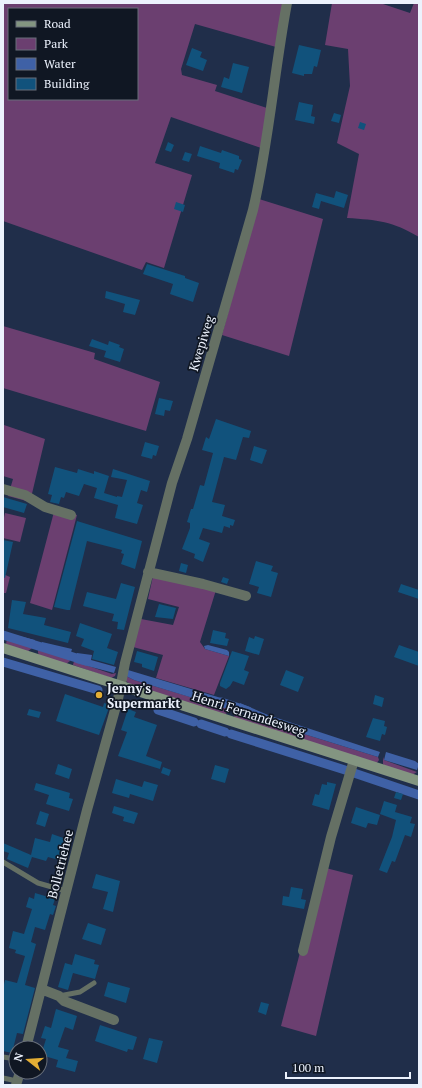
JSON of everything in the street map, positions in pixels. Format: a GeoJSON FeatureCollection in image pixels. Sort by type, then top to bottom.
{"type":"FeatureCollection","features":[{"type":"Feature","properties":{"kind":"street","name":"Kwepiweg"},"geometry":{"type":"LineString","coordinates":[[121,682],[172,483],[187,439],[253,210],[262,173],[279,45],[287,3]]}},
{"type":"Feature","properties":{"kind":"street"},"geometry":{"type":"LineString","coordinates":[[3,489],[25,495],[45,507],[71,515]]}},
{"type":"Feature","properties":{"kind":"street"},"geometry":{"type":"LineString","coordinates":[[148,572],[203,584],[246,596]]}},
{"type":"Feature","properties":{"kind":"street","name":"Henri Fernandesweg"},"geometry":{"type":"LineString","coordinates":[[3,648],[121,682],[354,760],[418,779]]}},
{"type":"Feature","properties":{"kind":"street","name":"Bolletriehee"},"geometry":{"type":"LineString","coordinates":[[28,1040],[121,682]]}},
{"type":"Feature","properties":{"kind":"street"},"geometry":{"type":"LineString","coordinates":[[303,951],[331,837],[354,760]]}},
{"type":"Feature","properties":{"kind":"street"},"geometry":{"type":"LineString","coordinates":[[41,989],[59,996],[64,1001],[114,1020]]}},
{"type":"Feature","properties":{"kind":"lane"},"geometry":{"type":"LineString","coordinates":[[3,862],[38,883],[66,891]]}},
{"type":"Feature","properties":{"kind":"lane"},"geometry":{"type":"LineString","coordinates":[[59,996],[80,992],[94,983]]}},
{"type":"Feature","properties":{"kind":"green space"},"geometry":{"type":"Polygon","coordinates":[[[3,3],[284,3],[276,47],[195,24],[181,69],[182,75],[217,85],[215,91],[267,108],[261,148],[171,117],[155,163],[192,175],[164,268],[146,262],[142,270],[3,221],[3,3]]]}},
{"type":"Feature","properties":{"kind":"green space"},"geometry":{"type":"Polygon","coordinates":[[[332,3],[380,3],[410,13],[414,3],[419,3],[419,237],[393,224],[347,218],[359,154],[337,143],[350,86],[348,49],[325,45],[332,3]]]}},
{"type":"Feature","properties":{"kind":"green space"},"geometry":{"type":"Polygon","coordinates":[[[259,199],[323,219],[289,356],[222,335],[259,199]]]}},
{"type":"Feature","properties":{"kind":"green space"},"geometry":{"type":"Polygon","coordinates":[[[3,326],[95,353],[94,359],[160,382],[146,431],[3,388],[3,326]]]}},
{"type":"Feature","properties":{"kind":"green space"},"geometry":{"type":"Polygon","coordinates":[[[4,425],[45,439],[30,502],[8,496],[13,479],[3,476],[4,425]]]}},
{"type":"Feature","properties":{"kind":"green space"},"geometry":{"type":"Polygon","coordinates":[[[55,508],[77,515],[52,610],[30,603],[55,508]]]}},
{"type":"Feature","properties":{"kind":"green space"},"geometry":{"type":"Polygon","coordinates":[[[5,513],[26,518],[20,542],[3,538],[3,522],[5,513]]]}},
{"type":"Feature","properties":{"kind":"green space"},"geometry":{"type":"Polygon","coordinates":[[[3,574],[10,577],[6,593],[3,593],[3,574]]]}},
{"type":"Feature","properties":{"kind":"green space"},"geometry":{"type":"Polygon","coordinates":[[[153,576],[216,590],[200,642],[205,649],[229,656],[214,695],[156,678],[163,655],[133,647],[141,619],[173,625],[179,607],[148,599],[153,576]]]}},
{"type":"Feature","properties":{"kind":"green space"},"geometry":{"type":"Polygon","coordinates":[[[7,639],[32,648],[27,652],[6,644],[7,639]]]}},
{"type":"Feature","properties":{"kind":"green space"},"geometry":{"type":"Polygon","coordinates":[[[38,649],[69,659],[70,661],[66,664],[40,656],[38,649]]]}},
{"type":"Feature","properties":{"kind":"green space"},"geometry":{"type":"Polygon","coordinates":[[[74,661],[112,674],[116,673],[115,676],[111,678],[73,665],[74,661]]]}},
{"type":"Feature","properties":{"kind":"green space"},"geometry":{"type":"Polygon","coordinates":[[[126,676],[134,680],[230,709],[224,716],[130,684],[126,681],[126,676]]]}},
{"type":"Feature","properties":{"kind":"green space"},"geometry":{"type":"Polygon","coordinates":[[[235,711],[236,713],[378,757],[379,760],[376,764],[234,718],[235,711]]]}},
{"type":"Feature","properties":{"kind":"green space"},"geometry":{"type":"Polygon","coordinates":[[[383,757],[384,760],[417,772],[412,775],[385,766],[383,764],[383,757]]]}},
{"type":"Feature","properties":{"kind":"green space"},"geometry":{"type":"Polygon","coordinates":[[[322,867],[353,875],[316,1036],[281,1026],[322,867]]]}},
{"type":"Feature","properties":{"kind":"water"},"geometry":{"type":"Polygon","coordinates":[[[7,633],[35,640],[32,648],[6,640],[7,633]]]}},
{"type":"Feature","properties":{"kind":"water"},"geometry":{"type":"Polygon","coordinates":[[[42,642],[72,649],[69,659],[39,650],[42,642]]]}},
{"type":"Feature","properties":{"kind":"water"},"geometry":{"type":"Polygon","coordinates":[[[208,645],[227,650],[229,652],[229,656],[205,649],[204,646],[208,645]]]}},
{"type":"Feature","properties":{"kind":"water"},"geometry":{"type":"Polygon","coordinates":[[[77,653],[92,655],[91,660],[116,667],[114,673],[76,663],[74,661],[77,653]]]}},
{"type":"Feature","properties":{"kind":"water"},"geometry":{"type":"Polygon","coordinates":[[[128,670],[231,701],[232,703],[229,709],[134,680],[126,676],[128,670]]]}},
{"type":"Feature","properties":{"kind":"water"},"geometry":{"type":"Polygon","coordinates":[[[240,703],[268,715],[380,752],[378,757],[236,713],[240,703]]]}},
{"type":"Feature","properties":{"kind":"water"},"geometry":{"type":"Polygon","coordinates":[[[386,752],[415,761],[419,764],[417,770],[384,760],[386,752]]]}},
{"type":"Feature","properties":{"kind":"building"},"geometry":{"type":"Polygon","coordinates":[[[299,45],[321,50],[317,67],[314,66],[312,74],[304,74],[304,76],[292,73],[299,45]]]}},
{"type":"Feature","properties":{"kind":"building"},"geometry":{"type":"Polygon","coordinates":[[[192,48],[202,52],[200,57],[207,60],[203,71],[186,65],[192,48]]]}},
{"type":"Feature","properties":{"kind":"building"},"geometry":{"type":"Polygon","coordinates":[[[233,63],[249,67],[242,93],[221,87],[224,77],[229,79],[233,63]]]}},
{"type":"Feature","properties":{"kind":"building"},"geometry":{"type":"Polygon","coordinates":[[[299,102],[313,105],[311,116],[315,117],[314,124],[295,120],[299,102]]]}},
{"type":"Feature","properties":{"kind":"building"},"geometry":{"type":"Polygon","coordinates":[[[334,113],[341,115],[339,123],[331,121],[334,113]]]}},
{"type":"Feature","properties":{"kind":"building"},"geometry":{"type":"Polygon","coordinates":[[[360,122],[366,124],[364,130],[358,128],[360,122]]]}},
{"type":"Feature","properties":{"kind":"building"},"geometry":{"type":"Polygon","coordinates":[[[168,142],[174,145],[171,152],[165,150],[168,142]]]}},
{"type":"Feature","properties":{"kind":"building"},"geometry":{"type":"Polygon","coordinates":[[[200,146],[221,153],[222,150],[239,156],[239,159],[242,160],[238,170],[235,169],[234,173],[219,168],[220,163],[197,156],[200,146]]]}},
{"type":"Feature","properties":{"kind":"building"},"geometry":{"type":"Polygon","coordinates":[[[185,152],[192,154],[189,162],[182,160],[185,152]]]}},
{"type":"Feature","properties":{"kind":"building"},"geometry":{"type":"Polygon","coordinates":[[[336,191],[348,195],[344,208],[321,201],[319,209],[312,207],[316,193],[334,198],[336,191]]]}},
{"type":"Feature","properties":{"kind":"building"},"geometry":{"type":"Polygon","coordinates":[[[176,202],[185,205],[183,212],[174,209],[176,202]]]}},
{"type":"Feature","properties":{"kind":"building"},"geometry":{"type":"Polygon","coordinates":[[[147,264],[185,276],[185,278],[199,283],[193,302],[170,294],[173,284],[143,274],[147,264]]]}},
{"type":"Feature","properties":{"kind":"building"},"geometry":{"type":"Polygon","coordinates":[[[106,291],[140,300],[135,315],[123,312],[125,304],[105,298],[106,291]]]}},
{"type":"Feature","properties":{"kind":"building"},"geometry":{"type":"Polygon","coordinates":[[[92,339],[108,345],[109,341],[120,345],[119,347],[124,349],[120,362],[104,357],[106,351],[89,346],[92,339]]]}},
{"type":"Feature","properties":{"kind":"building"},"geometry":{"type":"Polygon","coordinates":[[[159,398],[173,401],[170,411],[165,410],[164,416],[155,414],[159,398]]]}},
{"type":"Feature","properties":{"kind":"building"},"geometry":{"type":"Polygon","coordinates":[[[216,419],[251,431],[249,438],[243,437],[236,460],[224,457],[212,502],[225,505],[222,516],[235,520],[233,526],[230,525],[230,528],[224,526],[222,533],[203,528],[199,539],[210,543],[203,562],[194,558],[195,554],[182,549],[190,528],[190,523],[187,522],[191,509],[193,509],[200,485],[204,486],[213,453],[202,450],[206,437],[209,439],[216,419]]]}},
{"type":"Feature","properties":{"kind":"building"},"geometry":{"type":"Polygon","coordinates":[[[145,442],[159,446],[156,456],[153,455],[152,459],[141,456],[145,442]]]}},
{"type":"Feature","properties":{"kind":"building"},"geometry":{"type":"Polygon","coordinates":[[[254,446],[267,450],[262,464],[250,460],[254,446]]]}},
{"type":"Feature","properties":{"kind":"building"},"geometry":{"type":"Polygon","coordinates":[[[55,467],[77,473],[78,469],[94,474],[94,471],[109,476],[104,493],[117,497],[122,497],[127,480],[111,477],[113,469],[150,481],[147,492],[141,490],[137,503],[143,505],[137,524],[115,518],[118,505],[94,498],[97,488],[84,484],[79,496],[66,492],[64,498],[61,497],[59,504],[50,502],[52,495],[48,494],[55,467]]]}},
{"type":"Feature","properties":{"kind":"building"},"geometry":{"type":"Polygon","coordinates":[[[3,497],[27,504],[24,513],[3,507],[3,497]]]}},
{"type":"Feature","properties":{"kind":"building"},"geometry":{"type":"Polygon","coordinates":[[[77,521],[142,541],[135,569],[121,564],[124,554],[121,553],[122,550],[87,541],[70,610],[67,610],[54,607],[77,521]]]}},
{"type":"Feature","properties":{"kind":"building"},"geometry":{"type":"Polygon","coordinates":[[[3,540],[13,542],[5,578],[3,577],[3,540]]]}},
{"type":"Feature","properties":{"kind":"building"},"geometry":{"type":"Polygon","coordinates":[[[256,561],[273,566],[271,571],[278,573],[271,597],[257,593],[259,587],[249,584],[256,561]]]}},
{"type":"Feature","properties":{"kind":"building"},"geometry":{"type":"Polygon","coordinates":[[[181,563],[188,565],[186,573],[179,571],[181,563]]]}},
{"type":"Feature","properties":{"kind":"building"},"geometry":{"type":"Polygon","coordinates":[[[223,577],[229,579],[227,584],[221,582],[223,577]]]}},
{"type":"Feature","properties":{"kind":"building"},"geometry":{"type":"Polygon","coordinates":[[[121,583],[135,587],[124,630],[117,629],[118,622],[112,621],[114,614],[83,606],[87,592],[116,599],[121,583]]]}},
{"type":"Feature","properties":{"kind":"building"},"geometry":{"type":"Polygon","coordinates":[[[401,584],[419,590],[419,599],[398,592],[401,584]]]}},
{"type":"Feature","properties":{"kind":"building"},"geometry":{"type":"Polygon","coordinates":[[[12,600],[26,602],[23,614],[46,618],[44,625],[71,632],[68,643],[8,628],[12,600]]]}},
{"type":"Feature","properties":{"kind":"building"},"geometry":{"type":"Polygon","coordinates":[[[159,604],[176,608],[173,619],[155,617],[159,604]]]}},
{"type":"Feature","properties":{"kind":"building"},"geometry":{"type":"Polygon","coordinates":[[[80,623],[112,634],[107,648],[118,652],[114,665],[92,659],[94,651],[81,646],[84,639],[76,636],[80,623]]]}},
{"type":"Feature","properties":{"kind":"building"},"geometry":{"type":"Polygon","coordinates":[[[213,630],[226,633],[225,638],[229,639],[227,646],[210,643],[213,630]]]}},
{"type":"Feature","properties":{"kind":"building"},"geometry":{"type":"Polygon","coordinates":[[[255,636],[264,639],[259,655],[245,651],[249,637],[254,639],[255,636]]]}},
{"type":"Feature","properties":{"kind":"building"},"geometry":{"type":"Polygon","coordinates":[[[399,645],[419,652],[419,666],[394,657],[399,645]]]}},
{"type":"Feature","properties":{"kind":"building"},"geometry":{"type":"Polygon","coordinates":[[[137,651],[158,657],[154,671],[142,667],[142,664],[134,662],[137,651]]]}},
{"type":"Feature","properties":{"kind":"building"},"geometry":{"type":"Polygon","coordinates":[[[232,651],[249,656],[244,670],[249,672],[244,685],[233,681],[226,689],[220,686],[220,683],[232,651]]]}},
{"type":"Feature","properties":{"kind":"building"},"geometry":{"type":"Polygon","coordinates":[[[286,670],[304,677],[298,692],[280,685],[286,670]]]}},
{"type":"Feature","properties":{"kind":"building"},"geometry":{"type":"Polygon","coordinates":[[[65,694],[103,707],[104,703],[110,705],[99,735],[56,721],[65,694]]]}},
{"type":"Feature","properties":{"kind":"building"},"geometry":{"type":"Polygon","coordinates":[[[375,695],[384,698],[382,707],[373,704],[375,695]]]}},
{"type":"Feature","properties":{"kind":"building"},"geometry":{"type":"Polygon","coordinates":[[[29,709],[41,712],[39,718],[27,715],[29,709]]]}},
{"type":"Feature","properties":{"kind":"building"},"geometry":{"type":"Polygon","coordinates":[[[128,709],[136,712],[134,717],[157,725],[146,756],[162,762],[160,769],[118,756],[127,732],[121,730],[128,709]]]}},
{"type":"Feature","properties":{"kind":"building"},"geometry":{"type":"Polygon","coordinates":[[[373,718],[385,721],[384,726],[387,727],[385,735],[382,734],[380,741],[366,737],[373,718]]]}},
{"type":"Feature","properties":{"kind":"building"},"geometry":{"type":"Polygon","coordinates":[[[58,764],[72,769],[69,779],[55,774],[58,764]]]}},
{"type":"Feature","properties":{"kind":"building"},"geometry":{"type":"Polygon","coordinates":[[[215,765],[229,769],[225,783],[211,779],[215,765]]]}},
{"type":"Feature","properties":{"kind":"building"},"geometry":{"type":"Polygon","coordinates":[[[163,767],[171,770],[169,776],[161,773],[163,767]]]}},
{"type":"Feature","properties":{"kind":"building"},"geometry":{"type":"Polygon","coordinates":[[[116,779],[142,787],[144,781],[158,785],[153,801],[130,794],[129,798],[112,793],[116,779]]]}},
{"type":"Feature","properties":{"kind":"building"},"geometry":{"type":"Polygon","coordinates":[[[327,782],[336,784],[329,810],[312,805],[315,794],[319,795],[322,784],[327,785],[327,782]]]}},
{"type":"Feature","properties":{"kind":"building"},"geometry":{"type":"Polygon","coordinates":[[[36,783],[70,793],[69,798],[73,799],[69,811],[46,804],[49,795],[34,790],[36,783]]]}},
{"type":"Feature","properties":{"kind":"building"},"geometry":{"type":"Polygon","coordinates":[[[396,792],[403,794],[401,800],[394,798],[396,792]]]}},
{"type":"Feature","properties":{"kind":"building"},"geometry":{"type":"Polygon","coordinates":[[[384,801],[397,805],[395,812],[412,817],[410,823],[415,824],[411,837],[405,835],[395,862],[392,861],[387,873],[379,870],[392,837],[396,820],[380,814],[384,801]]]}},
{"type":"Feature","properties":{"kind":"building"},"geometry":{"type":"Polygon","coordinates":[[[114,806],[138,813],[134,824],[123,821],[124,817],[112,813],[114,806]]]}},
{"type":"Feature","properties":{"kind":"building"},"geometry":{"type":"Polygon","coordinates":[[[356,807],[380,815],[377,825],[368,823],[366,828],[351,823],[356,807]]]}},
{"type":"Feature","properties":{"kind":"building"},"geometry":{"type":"Polygon","coordinates":[[[40,811],[49,814],[45,827],[36,824],[40,811]]]}},
{"type":"Feature","properties":{"kind":"building"},"geometry":{"type":"Polygon","coordinates":[[[52,834],[72,841],[66,862],[48,857],[46,861],[32,857],[28,868],[7,859],[9,853],[3,851],[3,843],[31,855],[35,838],[50,842],[52,834]]]}},
{"type":"Feature","properties":{"kind":"building"},"geometry":{"type":"Polygon","coordinates":[[[96,874],[120,881],[113,912],[103,909],[108,892],[92,888],[96,874]]]}},
{"type":"Feature","properties":{"kind":"building"},"geometry":{"type":"Polygon","coordinates":[[[291,887],[303,889],[301,899],[306,900],[304,909],[282,905],[283,896],[289,897],[291,887]]]}},
{"type":"Feature","properties":{"kind":"building"},"geometry":{"type":"Polygon","coordinates":[[[35,893],[55,899],[53,905],[56,906],[53,915],[50,914],[45,930],[35,927],[31,942],[36,944],[25,985],[35,988],[23,1034],[17,1033],[15,1040],[8,1040],[8,1052],[3,1051],[3,989],[5,980],[17,983],[25,956],[15,953],[16,950],[9,948],[13,931],[24,934],[32,909],[26,907],[29,897],[34,899],[35,893]]]}},
{"type":"Feature","properties":{"kind":"building"},"geometry":{"type":"Polygon","coordinates":[[[88,923],[106,929],[101,945],[82,939],[88,923]]]}},
{"type":"Feature","properties":{"kind":"building"},"geometry":{"type":"Polygon","coordinates":[[[75,954],[95,960],[94,964],[99,965],[95,979],[73,973],[68,990],[58,987],[65,963],[72,965],[75,954]]]}},
{"type":"Feature","properties":{"kind":"building"},"geometry":{"type":"Polygon","coordinates":[[[108,982],[130,988],[126,1003],[104,996],[108,982]]]}},
{"type":"Feature","properties":{"kind":"building"},"geometry":{"type":"Polygon","coordinates":[[[261,1002],[269,1004],[266,1015],[258,1012],[261,1002]]]}},
{"type":"Feature","properties":{"kind":"building"},"geometry":{"type":"Polygon","coordinates":[[[56,1009],[77,1016],[73,1030],[65,1027],[58,1047],[69,1050],[66,1058],[78,1061],[75,1072],[56,1067],[58,1060],[48,1057],[48,1040],[41,1038],[45,1026],[51,1028],[56,1009]]]}},
{"type":"Feature","properties":{"kind":"building"},"geometry":{"type":"Polygon","coordinates":[[[100,1025],[137,1037],[133,1050],[128,1049],[127,1052],[95,1041],[100,1025]]]}},
{"type":"Feature","properties":{"kind":"building"},"geometry":{"type":"Polygon","coordinates":[[[149,1038],[163,1041],[157,1063],[143,1059],[149,1038]]]}},
{"type":"Feature","properties":{"kind":"waterway"},"geometry":{"type":"LineString","coordinates":[[3,635],[86,661]]}},
{"type":"Feature","properties":{"kind":"waterway"},"geometry":{"type":"LineString","coordinates":[[3,662],[98,690]]}},
{"type":"Feature","properties":{"kind":"waterway"},"geometry":{"type":"LineString","coordinates":[[221,702],[248,711]]}},
{"type":"Feature","properties":{"kind":"waterway"},"geometry":{"type":"LineString","coordinates":[[158,710],[194,722]]}},
{"type":"Feature","properties":{"kind":"waterway"},"geometry":{"type":"LineString","coordinates":[[201,724],[225,732]]}},
{"type":"Feature","properties":{"kind":"waterway"},"geometry":{"type":"LineString","coordinates":[[231,734],[345,770]]}},
{"type":"Feature","properties":{"kind":"waterway"},"geometry":{"type":"LineString","coordinates":[[354,773],[419,795]]}},
{"type":"Feature","properties":{"kind":"place","name":"Jenny's Supermarkt"},"geometry":{"type":"Point","coordinates":[99,695]}}]}
